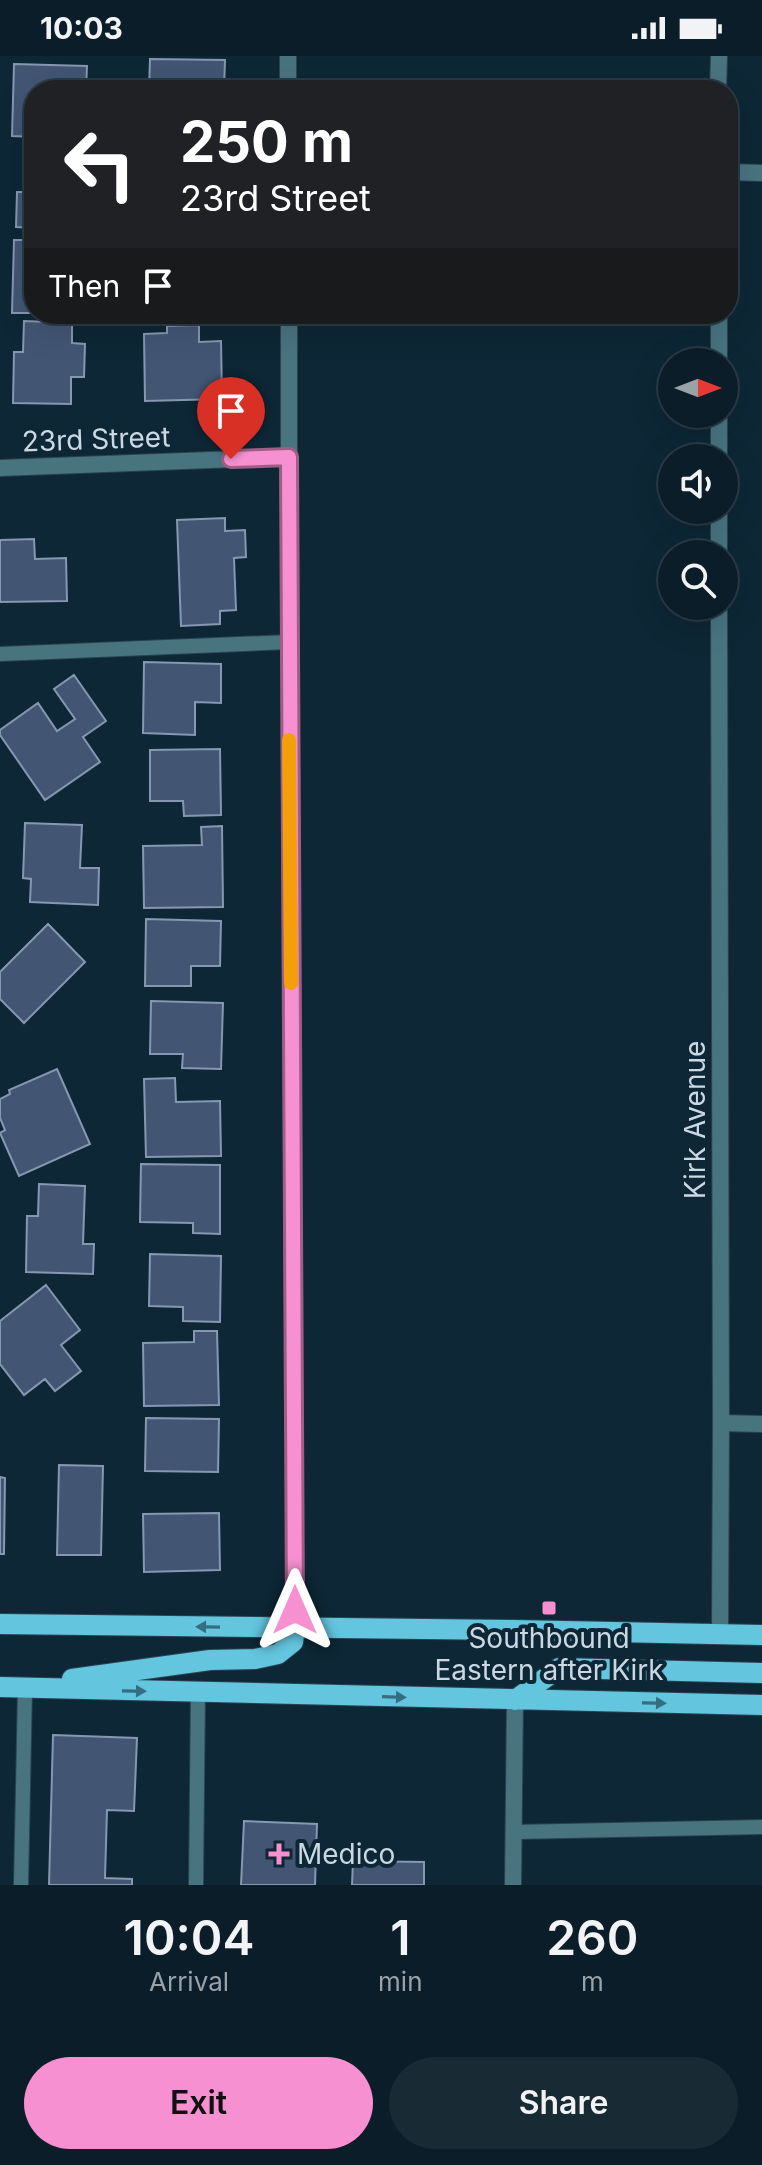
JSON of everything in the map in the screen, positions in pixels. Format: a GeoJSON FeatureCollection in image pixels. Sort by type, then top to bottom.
{"type":"FeatureCollection","features":[{"type":"Feature","properties":{"kind":"main road"},"geometry":{"type":"LineString","coordinates":[[0,1624],[762,1635]]}},
{"type":"Feature","properties":{"kind":"main road"},"geometry":{"type":"LineString","coordinates":[[11,1688],[210,1660],[255,1659],[278,1654],[293,1642],[295,1628]]}},
{"type":"Feature","properties":{"kind":"main road"},"geometry":{"type":"LineString","coordinates":[[515,1700],[559,1668],[762,1673]]}},
{"type":"Feature","properties":{"kind":"main road"},"geometry":{"type":"LineString","coordinates":[[11,1688],[762,1705]]}},
{"type":"Feature","properties":{"kind":"street"},"geometry":{"type":"LineString","coordinates":[[288,56],[288,80]]}},
{"type":"Feature","properties":{"kind":"street"},"geometry":{"type":"LineString","coordinates":[[718,80],[719,56]]}},
{"type":"Feature","properties":{"kind":"street"},"geometry":{"type":"LineString","coordinates":[[738,172],[762,173]]}},
{"type":"Feature","properties":{"kind":"street"},"geometry":{"type":"LineString","coordinates":[[289,324],[295,1628]]}},
{"type":"Feature","properties":{"kind":"street"},"geometry":{"type":"LineString","coordinates":[[719,324],[719,348]]}},
{"type":"Feature","properties":{"kind":"street","name":"23rd Street"},"geometry":{"type":"LineString","coordinates":[[0,468],[289,457]]}},
{"type":"Feature","properties":{"kind":"street","name":"Kirk Avenue"},"geometry":{"type":"LineString","coordinates":[[719,620],[720,1634]]}},
{"type":"Feature","properties":{"kind":"street"},"geometry":{"type":"LineString","coordinates":[[721,1423],[762,1424]]}},
{"type":"Feature","properties":{"kind":"street"},"geometry":{"type":"LineString","coordinates":[[513,1885],[515,1700]]}},
{"type":"Feature","properties":{"kind":"lane"},"geometry":{"type":"LineString","coordinates":[[0,654],[289,642]]}},
{"type":"Feature","properties":{"kind":"lane"},"geometry":{"type":"LineString","coordinates":[[11,1688],[21,1885]]}},
{"type":"Feature","properties":{"kind":"lane"},"geometry":{"type":"LineString","coordinates":[[196,1885],[198,1692]]}},
{"type":"Feature","properties":{"kind":"lane"},"geometry":{"type":"LineString","coordinates":[[514,1832],[762,1827]]}},
{"type":"Feature","properties":{"kind":"building"},"geometry":{"type":"Polygon","coordinates":[[[150,59],[225,60],[224,80],[149,80],[150,59]]]}},
{"type":"Feature","properties":{"kind":"building"},"geometry":{"type":"Polygon","coordinates":[[[14,64],[87,66],[86,80],[24,80],[24,137],[12,136],[14,64]]]}},
{"type":"Feature","properties":{"kind":"building"},"geometry":{"type":"Polygon","coordinates":[[[17,192],[24,192],[24,227],[16,227],[17,192]]]}},
{"type":"Feature","properties":{"kind":"building"},"geometry":{"type":"Polygon","coordinates":[[[14,240],[24,240],[24,313],[12,313],[14,240]]]}},
{"type":"Feature","properties":{"kind":"building"},"geometry":{"type":"Polygon","coordinates":[[[24,321],[24,324],[72,324],[72,343],[85,344],[84,377],[71,377],[71,404],[13,403],[14,352],[23,352],[24,321]]]}},
{"type":"Feature","properties":{"kind":"building"},"geometry":{"type":"Polygon","coordinates":[[[199,325],[199,342],[221,341],[222,399],[145,401],[144,334],[167,333],[167,326],[199,325]]]}},
{"type":"Feature","properties":{"kind":"building"},"geometry":{"type":"Polygon","coordinates":[[[225,518],[225,531],[245,530],[246,557],[234,558],[236,610],[220,611],[220,624],[181,626],[177,520],[225,518]]]}},
{"type":"Feature","properties":{"kind":"building"},"geometry":{"type":"Polygon","coordinates":[[[34,539],[35,559],[66,558],[67,601],[0,602],[0,540],[34,539]]]}},
{"type":"Feature","properties":{"kind":"building"},"geometry":{"type":"Polygon","coordinates":[[[144,662],[221,664],[221,703],[195,702],[195,735],[143,733],[144,662]]]}},
{"type":"Feature","properties":{"kind":"building"},"geometry":{"type":"Polygon","coordinates":[[[74,675],[106,721],[83,737],[100,762],[45,800],[0,735],[0,730],[38,703],[57,731],[75,719],[54,689],[74,675]]]}},
{"type":"Feature","properties":{"kind":"building"},"geometry":{"type":"Polygon","coordinates":[[[220,749],[221,815],[184,816],[183,801],[150,801],[150,750],[220,749]]]}},
{"type":"Feature","properties":{"kind":"building"},"geometry":{"type":"Polygon","coordinates":[[[25,823],[82,825],[80,868],[99,868],[98,905],[30,902],[31,879],[23,878],[25,823]]]}},
{"type":"Feature","properties":{"kind":"building"},"geometry":{"type":"Polygon","coordinates":[[[222,826],[223,907],[144,908],[143,846],[202,845],[201,827],[222,826]]]}},
{"type":"Feature","properties":{"kind":"building"},"geometry":{"type":"Polygon","coordinates":[[[146,919],[221,921],[220,966],[191,966],[191,986],[145,986],[146,919]]]}},
{"type":"Feature","properties":{"kind":"building"},"geometry":{"type":"Polygon","coordinates":[[[48,924],[85,962],[24,1023],[0,999],[0,972],[48,924]]]}},
{"type":"Feature","properties":{"kind":"building"},"geometry":{"type":"Polygon","coordinates":[[[151,1001],[223,1003],[221,1069],[182,1068],[183,1054],[150,1054],[151,1001]]]}},
{"type":"Feature","properties":{"kind":"building"},"geometry":{"type":"Polygon","coordinates":[[[57,1069],[90,1144],[19,1176],[0,1133],[5,1130],[0,1118],[0,1099],[10,1094],[9,1090],[57,1069]]]}},
{"type":"Feature","properties":{"kind":"building"},"geometry":{"type":"Polygon","coordinates":[[[175,1078],[176,1102],[220,1101],[221,1156],[146,1157],[144,1079],[175,1078]]]}},
{"type":"Feature","properties":{"kind":"building"},"geometry":{"type":"Polygon","coordinates":[[[141,1164],[220,1165],[220,1234],[193,1233],[193,1223],[140,1222],[141,1164]]]}},
{"type":"Feature","properties":{"kind":"building"},"geometry":{"type":"Polygon","coordinates":[[[39,1184],[85,1186],[83,1244],[94,1244],[93,1274],[26,1272],[27,1216],[38,1216],[39,1184]]]}},
{"type":"Feature","properties":{"kind":"building"},"geometry":{"type":"Polygon","coordinates":[[[150,1254],[221,1256],[220,1322],[183,1321],[183,1307],[149,1306],[150,1254]]]}},
{"type":"Feature","properties":{"kind":"building"},"geometry":{"type":"Polygon","coordinates":[[[46,1285],[80,1330],[61,1345],[81,1371],[55,1391],[45,1379],[24,1395],[0,1364],[0,1321],[46,1285]]]}},
{"type":"Feature","properties":{"kind":"building"},"geometry":{"type":"Polygon","coordinates":[[[194,1331],[217,1331],[219,1405],[144,1406],[143,1343],[194,1342],[194,1331]]]}},
{"type":"Feature","properties":{"kind":"building"},"geometry":{"type":"Polygon","coordinates":[[[146,1418],[219,1419],[218,1472],[145,1471],[146,1418]]]}},
{"type":"Feature","properties":{"kind":"building"},"geometry":{"type":"Polygon","coordinates":[[[59,1465],[103,1466],[101,1555],[57,1555],[59,1465]]]}},
{"type":"Feature","properties":{"kind":"building"},"geometry":{"type":"Polygon","coordinates":[[[0,1477],[5,1478],[4,1554],[0,1554],[0,1477]]]}},
{"type":"Feature","properties":{"kind":"building"},"geometry":{"type":"Polygon","coordinates":[[[219,1513],[220,1570],[144,1572],[143,1514],[219,1513]]]}},
{"type":"Feature","properties":{"kind":"building"},"geometry":{"type":"Polygon","coordinates":[[[53,1735],[137,1738],[134,1811],[107,1810],[105,1878],[132,1879],[132,1885],[49,1885],[53,1735]]]}},
{"type":"Feature","properties":{"kind":"building","name":"Medico"},"geometry":{"type":"Polygon","coordinates":[[[244,1821],[317,1824],[315,1885],[241,1885],[244,1821]]]}},
{"type":"Feature","properties":{"kind":"building"},"geometry":{"type":"Polygon","coordinates":[[[353,1861],[424,1862],[424,1885],[352,1885],[353,1861]]]}},
{"type":"Feature","properties":{"kind":"slow traffic"},"geometry":{"type":"LineString","coordinates":[[289,740],[291,983]]}},
{"type":"Feature","properties":{"kind":"place","name":"Southbound Eastern after Kirk"},"geometry":{"type":"Point","coordinates":[549,1608]}},
{"type":"Feature","properties":{"kind":"place","name":"Medico"},"geometry":{"type":"Point","coordinates":[279,1854]}},
{"type":"Feature","properties":{"kind":"route"},"geometry":{"type":"LineString","coordinates":[[231,459],[289,457],[295,1610]]}}]}
